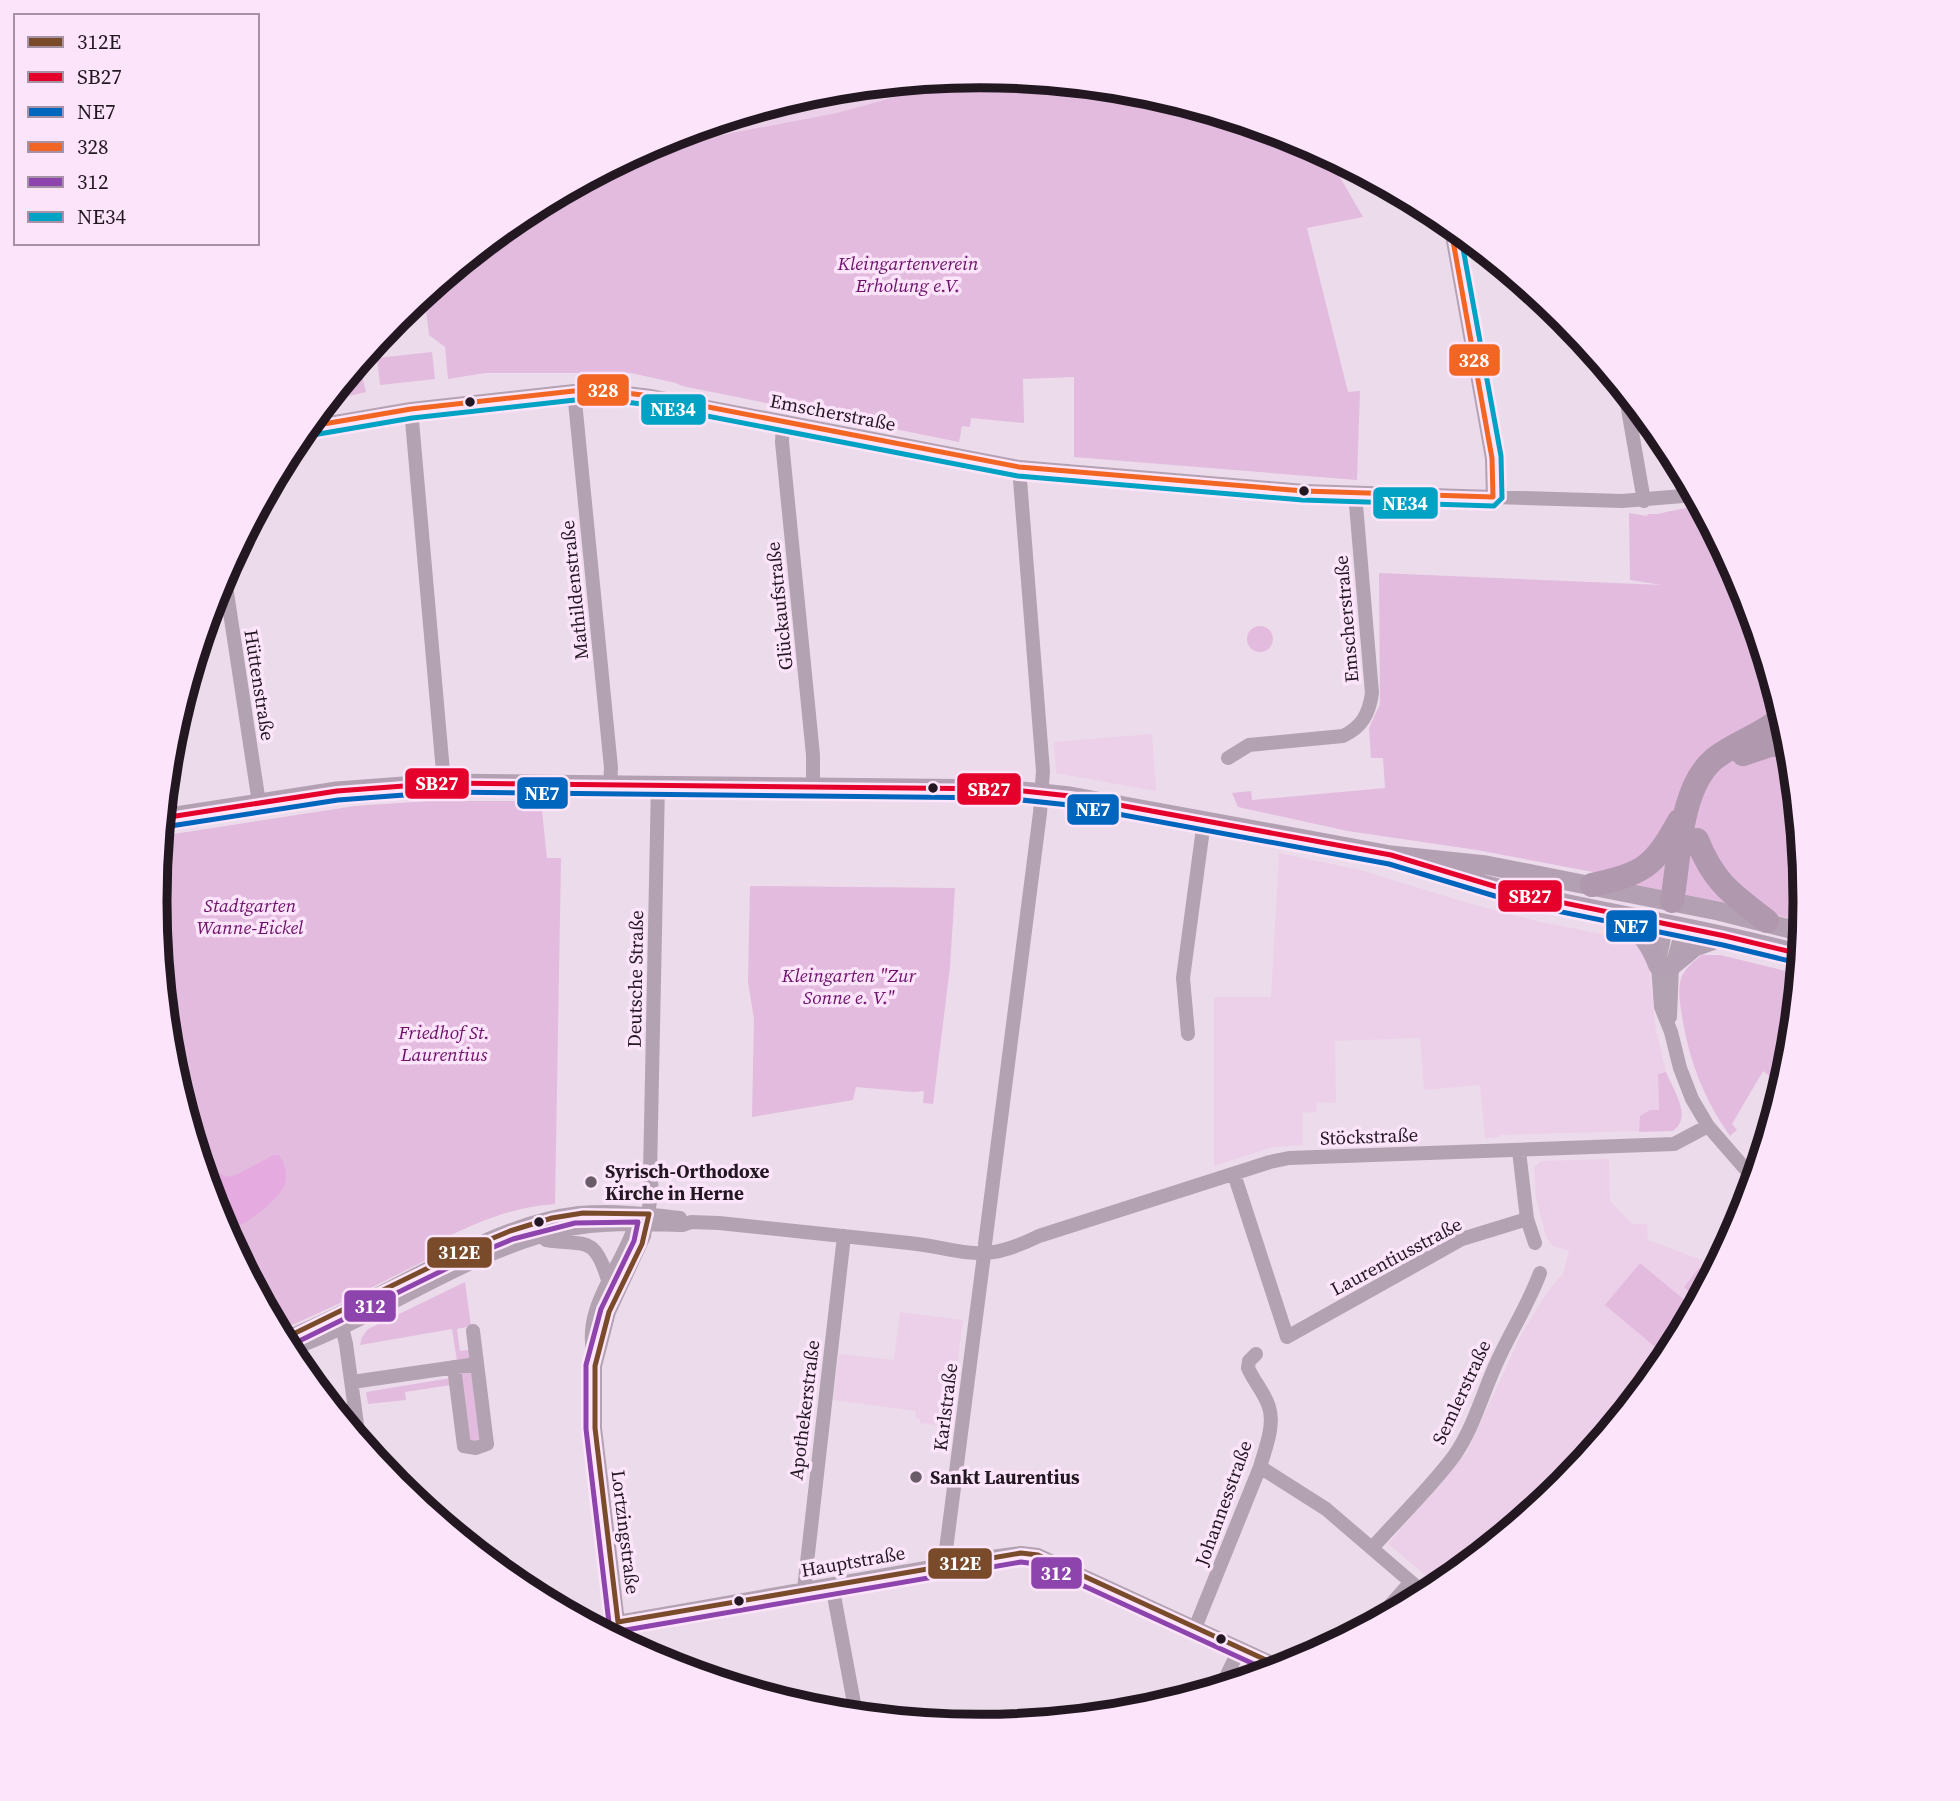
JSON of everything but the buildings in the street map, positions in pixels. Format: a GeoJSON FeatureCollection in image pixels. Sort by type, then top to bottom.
{"type":"FeatureCollection","features":[{"type":"Feature","properties":{"kind":"highway"},"geometry":{"type":"LineString","coordinates":[[1592,885],[1623,878],[1648,865],[1662,852],[1697,782],[1712,761],[1773,725]]}},
{"type":"Feature","properties":{"kind":"highway"},"geometry":{"type":"LineString","coordinates":[[1677,914],[1697,840],[1703,802],[1712,780],[1723,767],[1750,750],[1777,745]]}},
{"type":"Feature","properties":{"kind":"highway"},"geometry":{"type":"LineString","coordinates":[[1677,914],[1687,805]]}},
{"type":"Feature","properties":{"kind":"highway"},"geometry":{"type":"LineString","coordinates":[[1697,840],[1706,861],[1720,882],[1768,921]]}},
{"type":"Feature","properties":{"kind":"main road"},"geometry":{"type":"LineString","coordinates":[[172,817],[337,791],[444,783],[813,786],[1042,792],[1391,855],[1486,865],[1592,885],[1677,914],[1724,936],[1791,952]]}},
{"type":"Feature","properties":{"kind":"main road"},"geometry":{"type":"LineString","coordinates":[[1391,855],[1499,889],[1610,913],[1677,914],[1768,921],[1792,929]]}},
{"type":"Feature","properties":{"kind":"main road"},"geometry":{"type":"LineString","coordinates":[[1610,913],[1639,931],[1665,966],[1695,947],[1724,936]]}},
{"type":"Feature","properties":{"kind":"street"},"geometry":{"type":"LineString","coordinates":[[1453,240],[1492,458],[1493,497]]}},
{"type":"Feature","properties":{"kind":"street","name":"Emscherstraße"},"geometry":{"type":"LineString","coordinates":[[322,424],[411,409],[601,390],[1020,467],[1304,491],[1644,500],[1685,496]]}},
{"type":"Feature","properties":{"kind":"street","name":"Mathildenstraße"},"geometry":{"type":"LineString","coordinates":[[574,391],[610,754],[610,784]]}},
{"type":"Feature","properties":{"kind":"street"},"geometry":{"type":"LineString","coordinates":[[411,409],[444,783]]}},
{"type":"Feature","properties":{"kind":"street"},"geometry":{"type":"LineString","coordinates":[[1628,411],[1644,500]]}},
{"type":"Feature","properties":{"kind":"street","name":"Glückaufstraße"},"geometry":{"type":"LineString","coordinates":[[783,422],[782,442],[813,755],[813,786]]}},
{"type":"Feature","properties":{"kind":"street","name":"Karlstraße"},"geometry":{"type":"LineString","coordinates":[[944,1565],[1042,792],[1042,750],[1020,467]]}},
{"type":"Feature","properties":{"kind":"street","name":"Emscherstraße"},"geometry":{"type":"LineString","coordinates":[[1227,758],[1249,745],[1343,736],[1355,730],[1367,715],[1372,693],[1355,493]]}},
{"type":"Feature","properties":{"kind":"street","name":"Hüttenstraße"},"geometry":{"type":"LineString","coordinates":[[227,594],[259,803]]}},
{"type":"Feature","properties":{"kind":"street","name":"Deutsche Straße"},"geometry":{"type":"LineString","coordinates":[[650,1174],[658,785]]}},
{"type":"Feature","properties":{"kind":"street"},"geometry":{"type":"LineString","coordinates":[[1188,1034],[1182,978],[1204,821]]}},
{"type":"Feature","properties":{"kind":"street"},"geometry":{"type":"LineString","coordinates":[[1677,914],[1665,966],[1671,1032],[1685,1082],[1708,1126],[1747,1171]]}},
{"type":"Feature","properties":{"kind":"street","name":"Stöckstraße"},"geometry":{"type":"LineString","coordinates":[[299,1344],[456,1255],[525,1226],[577,1214],[612,1212],[642,1220],[683,1225],[691,1222],[844,1236],[940,1247],[955,1252],[984,1250],[1018,1237],[1038,1236],[1289,1158],[1674,1144],[1708,1126]]}},
{"type":"Feature","properties":{"kind":"street"},"geometry":{"type":"LineString","coordinates":[[1520,1151],[1527,1219],[1535,1243]]}},
{"type":"Feature","properties":{"kind":"street","name":"Lortzingstraße"},"geometry":{"type":"LineString","coordinates":[[595,1362],[609,1312],[642,1244],[642,1220],[650,1174]]}},
{"type":"Feature","properties":{"kind":"street","name":"Laurentiusstraße"},"geometry":{"type":"LineString","coordinates":[[1234,1174],[1287,1337],[1462,1239],[1527,1219]]}},
{"type":"Feature","properties":{"kind":"street","name":"Lortzingstraße"},"geometry":{"type":"LineString","coordinates":[[619,1629],[595,1428],[595,1362],[592,1344],[594,1326],[608,1280],[642,1220]]}},
{"type":"Feature","properties":{"kind":"street","name":"Stöckstraße"},"geometry":{"type":"LineString","coordinates":[[294,1335],[341,1320],[462,1267],[538,1238],[582,1227],[642,1220]]}},
{"type":"Feature","properties":{"kind":"street","name":"Apothekerstraße"},"geometry":{"type":"LineString","coordinates":[[804,1589],[844,1236]]}},
{"type":"Feature","properties":{"kind":"street","name":"Stöckstraße"},"geometry":{"type":"LineString","coordinates":[[538,1238],[580,1242],[592,1248],[602,1259],[608,1280]]}},
{"type":"Feature","properties":{"kind":"street","name":"Semlerstraße"},"geometry":{"type":"LineString","coordinates":[[1372,1548],[1464,1441],[1513,1326],[1531,1296],[1540,1273]]}},
{"type":"Feature","properties":{"kind":"street"},"geometry":{"type":"LineString","coordinates":[[341,1320],[357,1422]]}},
{"type":"Feature","properties":{"kind":"street"},"geometry":{"type":"LineString","coordinates":[[454,1367],[464,1446],[476,1448],[487,1444],[473,1331]]}},
{"type":"Feature","properties":{"kind":"street","name":"Johannesstraße"},"geometry":{"type":"LineString","coordinates":[[1195,1628],[1260,1466],[1270,1427],[1270,1409],[1248,1368],[1249,1361],[1256,1354]]}},
{"type":"Feature","properties":{"kind":"street"},"geometry":{"type":"LineString","coordinates":[[352,1382],[477,1364]]}},
{"type":"Feature","properties":{"kind":"street"},"geometry":{"type":"LineString","coordinates":[[1260,1466],[1326,1509],[1415,1586]]}},
{"type":"Feature","properties":{"kind":"street","name":"Hauptstraße"},"geometry":{"type":"LineString","coordinates":[[618,1622],[1008,1554],[1038,1555],[1267,1661]]}},
{"type":"Feature","properties":{"kind":"street"},"geometry":{"type":"LineString","coordinates":[[1397,1598],[1411,1583]]}},
{"type":"Feature","properties":{"kind":"street"},"geometry":{"type":"LineString","coordinates":[[832,1585],[854,1704]]}},
{"type":"Feature","properties":{"kind":"street"},"geometry":{"type":"LineString","coordinates":[[1227,1674],[1240,1648]]}},
{"type":"Feature","properties":{"kind":"shaded area"},"geometry":{"type":"Polygon","coordinates":[[[922,89],[837,113],[693,140],[770,115],[821,103],[922,89]]]}},
{"type":"Feature","properties":{"kind":"shaded area"},"geometry":{"type":"Polygon","coordinates":[[[1152,734],[1156,791],[1056,773],[1054,742],[1152,734]]]}},
{"type":"Feature","properties":{"kind":"shaded area"},"geometry":{"type":"Polygon","coordinates":[[[1279,853],[1360,870],[1536,921],[1632,940],[1639,945],[1649,966],[1656,1031],[1666,1072],[1658,1074],[1659,1110],[1650,1110],[1641,1116],[1639,1131],[1499,1135],[1485,1138],[1480,1085],[1424,1090],[1420,1038],[1335,1041],[1336,1103],[1317,1102],[1316,1112],[1302,1113],[1303,1145],[1273,1147],[1214,1166],[1214,997],[1271,997],[1279,853]]]}},
{"type":"Feature","properties":{"kind":"shaded area"},"geometry":{"type":"Polygon","coordinates":[[[274,1155],[279,1155],[286,1176],[283,1188],[251,1219],[237,1226],[213,1170],[226,1177],[236,1175],[274,1155]]]}},
{"type":"Feature","properties":{"kind":"shaded area"},"geometry":{"type":"Polygon","coordinates":[[[1609,1159],[1610,1201],[1632,1224],[1647,1224],[1648,1240],[1708,1262],[1656,1352],[1591,1437],[1516,1512],[1429,1578],[1388,1544],[1467,1452],[1520,1337],[1544,1297],[1559,1277],[1562,1277],[1569,1251],[1553,1246],[1546,1237],[1536,1198],[1534,1167],[1541,1161],[1609,1159]]]}},
{"type":"Feature","properties":{"kind":"shaded area"},"geometry":{"type":"Polygon","coordinates":[[[900,1312],[963,1320],[949,1427],[920,1423],[920,1419],[915,1418],[916,1411],[833,1400],[839,1354],[894,1360],[900,1312]]]}},
{"type":"Feature","properties":{"kind":"green space","name":"Kleingartenverein Erholung e.V."},"geometry":{"type":"Polygon","coordinates":[[[927,89],[1033,89],[1086,94],[1190,115],[1291,149],[1335,169],[1363,217],[1307,228],[1348,392],[1360,391],[1357,480],[1074,457],[1074,377],[1023,379],[1024,423],[971,418],[970,427],[962,426],[959,442],[682,386],[631,373],[485,373],[448,379],[445,347],[429,335],[426,307],[485,256],[528,225],[573,196],[669,149],[693,140],[837,113],[927,89]]]}},
{"type":"Feature","properties":{"kind":"green space"},"geometry":{"type":"Polygon","coordinates":[[[432,352],[435,379],[380,385],[377,358],[432,352]]]}},
{"type":"Feature","properties":{"kind":"green space"},"geometry":{"type":"Polygon","coordinates":[[[361,373],[366,392],[342,398],[361,373]]]}},
{"type":"Feature","properties":{"kind":"green space"},"geometry":{"type":"Polygon","coordinates":[[[1691,507],[1731,589],[1750,639],[1765,690],[1786,794],[1791,847],[1792,919],[1620,883],[1604,874],[1477,850],[1348,831],[1238,807],[1232,793],[1251,791],[1252,800],[1385,788],[1383,758],[1371,758],[1369,728],[1380,704],[1379,573],[1662,585],[1630,580],[1629,513],[1647,516],[1691,507]]]}},
{"type":"Feature","properties":{"kind":"green space"},"geometry":{"type":"Polygon","coordinates":[[[1260,626],[1269,630],[1273,639],[1269,648],[1260,652],[1251,648],[1247,639],[1251,630],[1260,626]]]}},
{"type":"Feature","properties":{"kind":"green space"},"geometry":{"type":"Polygon","coordinates":[[[429,801],[541,801],[547,858],[561,858],[555,1204],[511,1212],[457,1232],[443,1239],[449,1253],[440,1253],[288,1327],[251,1260],[229,1212],[195,1111],[174,1007],[169,954],[167,900],[170,835],[355,806],[429,801]]]}},
{"type":"Feature","properties":{"kind":"green space","name":"Kleingarten \"Zur Sonne e. V.\""},"geometry":{"type":"Polygon","coordinates":[[[750,886],[955,888],[950,967],[933,1104],[923,1103],[924,1091],[856,1087],[853,1100],[752,1117],[754,1019],[748,982],[750,886]]]}},
{"type":"Feature","properties":{"kind":"green space"},"geometry":{"type":"Polygon","coordinates":[[[1702,955],[1720,955],[1789,972],[1786,1007],[1773,1078],[1763,1071],[1732,1124],[1737,1130],[1730,1136],[1700,1081],[1686,1037],[1679,995],[1680,984],[1682,975],[1702,955]]]}},
{"type":"Feature","properties":{"kind":"green space"},"geometry":{"type":"Polygon","coordinates":[[[1666,1072],[1680,1103],[1679,1125],[1673,1131],[1639,1132],[1640,1116],[1650,1110],[1659,1110],[1658,1074],[1666,1072]]]}},
{"type":"Feature","properties":{"kind":"green space"},"geometry":{"type":"Polygon","coordinates":[[[1640,1263],[1687,1302],[1658,1349],[1605,1305],[1640,1263]]]}},
{"type":"Feature","properties":{"kind":"green space"},"geometry":{"type":"Polygon","coordinates":[[[1699,1268],[1703,1271],[1691,1293],[1684,1287],[1699,1268]]]}},
{"type":"Feature","properties":{"kind":"green space"},"geometry":{"type":"Polygon","coordinates":[[[465,1282],[471,1326],[457,1329],[460,1351],[469,1350],[472,1358],[457,1361],[452,1329],[360,1345],[368,1329],[465,1282]]]}},
{"type":"Feature","properties":{"kind":"green space"},"geometry":{"type":"Polygon","coordinates":[[[472,1371],[481,1437],[477,1441],[470,1440],[460,1372],[472,1371]]]}},
{"type":"Feature","properties":{"kind":"green space"},"geometry":{"type":"Polygon","coordinates":[[[451,1378],[451,1385],[405,1392],[406,1400],[368,1404],[366,1392],[451,1378]]]}},
{"type":"Feature","properties":{"kind":"transit line","name":"328"},"geometry":{"type":"LineString","coordinates":[[1453,240],[1492,458],[1493,497]]}},
{"type":"Feature","properties":{"kind":"transit line","name":"NE34"},"geometry":{"type":"LineString","coordinates":[[314,435],[412,418],[601,399],[650,405],[1018,476],[1303,500],[1494,506],[1502,498],[1501,456],[1463,247]]}},
{"type":"Feature","properties":{"kind":"transit line","name":"328"},"geometry":{"type":"LineString","coordinates":[[322,424],[411,409],[601,390],[651,396],[1019,467],[1304,491],[1493,497]]}},
{"type":"Feature","properties":{"kind":"transit line","name":"SB27"},"geometry":{"type":"LineString","coordinates":[[172,817],[337,791],[444,783],[1004,789],[1070,796],[1391,855],[1520,894],[1791,952]]}},
{"type":"Feature","properties":{"kind":"transit line","name":"NE7"},"geometry":{"type":"LineString","coordinates":[[171,826],[338,800],[444,792],[1003,798],[1069,805],[1389,864],[1518,903],[1790,961]]}},
{"type":"Feature","properties":{"kind":"transit line","name":"312E"},"geometry":{"type":"LineString","coordinates":[[293,1334],[469,1248],[510,1231],[552,1218],[583,1213],[649,1214]]}},
{"type":"Feature","properties":{"kind":"transit line","name":"312E"},"geometry":{"type":"LineString","coordinates":[[618,1622],[595,1428],[595,1366],[609,1312],[642,1244],[649,1214]]}},
{"type":"Feature","properties":{"kind":"transit line","name":"312"},"geometry":{"type":"LineString","coordinates":[[298,1342],[472,1256],[513,1239],[575,1223],[638,1222],[634,1241],[601,1309],[586,1365],[586,1429],[609,1623]]}},
{"type":"Feature","properties":{"kind":"transit line","name":"312E"},"geometry":{"type":"LineString","coordinates":[[618,1622],[1021,1553],[1038,1555],[1267,1661]]}},
{"type":"Feature","properties":{"kind":"transit line","name":"312"},"geometry":{"type":"LineString","coordinates":[[622,1631],[1021,1562],[1036,1564],[1255,1665]]}},
{"type":"Feature","properties":{"kind":"place","name":"Syrisch-Orthodoxe Kirche in Herne"},"geometry":{"type":"Point","coordinates":[591,1182]}},
{"type":"Feature","properties":{"kind":"place","name":"Sankt Laurentius"},"geometry":{"type":"Point","coordinates":[916,1477]}},
{"type":"Feature","properties":{"kind":"park label","name":"Stadtgarten Wanne-Eickel"},"geometry":{"type":"Point","coordinates":[250,916]}},
{"type":"Feature","properties":{"kind":"park label","name":"Friedhof St. Laurentius"},"geometry":{"type":"Point","coordinates":[444,1043]}}]}
